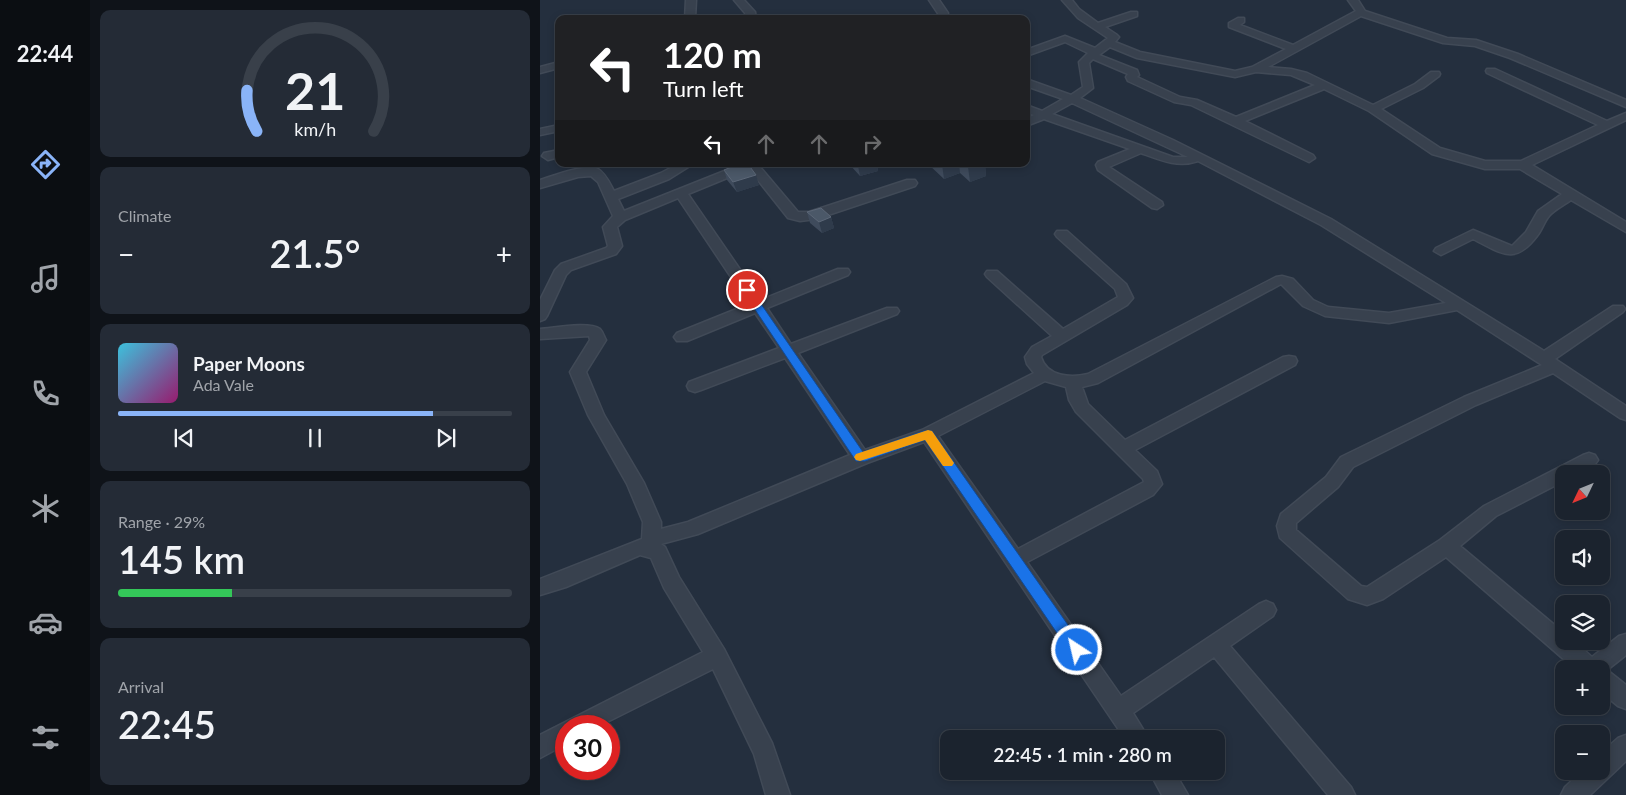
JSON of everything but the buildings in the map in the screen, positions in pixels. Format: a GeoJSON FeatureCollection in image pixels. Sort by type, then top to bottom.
{"type":"FeatureCollection","features":[{"type":"Feature","properties":{"kind":"street"},"geometry":{"type":"LineString","coordinates":[[689,15],[691,0]]}},
{"type":"Feature","properties":{"kind":"street"},"geometry":{"type":"LineString","coordinates":[[739,0],[750,15]]}},
{"type":"Feature","properties":{"kind":"street"},"geometry":{"type":"LineString","coordinates":[[934,0],[944,15]]}},
{"type":"Feature","properties":{"kind":"street"},"geometry":{"type":"LineString","coordinates":[[1030,122],[1088,88],[1084,62],[1114,37],[1075,12],[1066,0]]}},
{"type":"Feature","properties":{"kind":"street"},"geometry":{"type":"LineString","coordinates":[[1353,0],[1360,7],[1360,12]]}},
{"type":"Feature","properties":{"kind":"street"},"geometry":{"type":"LineString","coordinates":[[1256,69],[1360,12],[1446,41],[1476,43],[1514,56],[1626,104]]}},
{"type":"Feature","properties":{"kind":"street"},"geometry":{"type":"LineString","coordinates":[[1098,26],[1134,14]]}},
{"type":"Feature","properties":{"kind":"street"},"geometry":{"type":"LineString","coordinates":[[1241,20],[1232,25],[1293,48]]}},
{"type":"Feature","properties":{"kind":"street"},"geometry":{"type":"LineString","coordinates":[[1030,52],[1065,39],[1133,72],[1132,79],[1164,94],[1192,102],[1236,121],[1309,158]]}},
{"type":"Feature","properties":{"kind":"street"},"geometry":{"type":"LineString","coordinates":[[1109,43],[1138,55],[1230,74],[1256,69],[1291,72],[1325,85],[1373,109],[1429,146],[1451,157],[1485,165],[1523,165],[1626,116]]}},
{"type":"Feature","properties":{"kind":"street"},"geometry":{"type":"LineString","coordinates":[[540,70],[555,66]]}},
{"type":"Feature","properties":{"kind":"street"},"geometry":{"type":"LineString","coordinates":[[1492,71],[1608,124]]}},
{"type":"Feature","properties":{"kind":"street"},"geometry":{"type":"LineString","coordinates":[[1373,109],[1420,86],[1435,74]]}},
{"type":"Feature","properties":{"kind":"street"},"geometry":{"type":"LineString","coordinates":[[1030,83],[1072,99],[1198,157],[1326,222],[1460,305],[1626,414]]}},
{"type":"Feature","properties":{"kind":"street"},"geometry":{"type":"LineString","coordinates":[[1236,121],[1325,85]]}},
{"type":"Feature","properties":{"kind":"street"},"geometry":{"type":"LineString","coordinates":[[1030,110],[1139,150],[1179,162],[1198,157]]}},
{"type":"Feature","properties":{"kind":"street"},"geometry":{"type":"LineString","coordinates":[[540,132],[555,129]]}},
{"type":"Feature","properties":{"kind":"street"},"geometry":{"type":"LineString","coordinates":[[1139,150],[1102,165],[1104,170],[1157,205]]}},
{"type":"Feature","properties":{"kind":"street"},"geometry":{"type":"LineString","coordinates":[[1523,165],[1626,228]]}},
{"type":"Feature","properties":{"kind":"street"},"geometry":{"type":"LineString","coordinates":[[611,197],[664,176],[681,167]]}},
{"type":"Feature","properties":{"kind":"street"},"geometry":{"type":"LineString","coordinates":[[540,316],[560,273],[566,267],[611,251],[615,246],[610,227],[613,222],[620,217],[746,167]]}},
{"type":"Feature","properties":{"kind":"street"},"geometry":{"type":"LineString","coordinates":[[755,167],[793,215],[800,217],[811,216],[911,183]]}},
{"type":"Feature","properties":{"kind":"street"},"geometry":{"type":"LineString","coordinates":[[540,184],[589,168],[600,176],[620,217]]}},
{"type":"Feature","properties":{"kind":"street"},"geometry":{"type":"LineString","coordinates":[[681,193],[861,458]]}},
{"type":"Feature","properties":{"kind":"street"},"geometry":{"type":"LineString","coordinates":[[1441,251],[1473,234],[1505,249],[1515,251],[1532,234],[1543,214],[1570,194]]}},
{"type":"Feature","properties":{"kind":"street"},"geometry":{"type":"LineString","coordinates":[[1044,376],[1034,364],[1033,357],[1037,351],[1126,298],[1121,287],[1062,234]]}},
{"type":"Feature","properties":{"kind":"street"},"geometry":{"type":"LineString","coordinates":[[682,337],[843,272]]}},
{"type":"Feature","properties":{"kind":"street"},"geometry":{"type":"LineString","coordinates":[[992,274],[1063,337]]}},
{"type":"Feature","properties":{"kind":"street"},"geometry":{"type":"LineString","coordinates":[[540,587],[559,581],[639,547],[691,529],[861,458],[928,434],[1028,381],[1044,376],[1073,383],[1092,379],[1276,281],[1288,282],[1308,303],[1325,311],[1389,318],[1460,305]]}},
{"type":"Feature","properties":{"kind":"street"},"geometry":{"type":"LineString","coordinates":[[1589,460],[1490,511],[1447,546],[1376,593],[1367,596],[1355,593],[1287,534],[1286,526],[1288,519],[1338,476],[1340,466],[1548,362],[1618,310]]}},
{"type":"Feature","properties":{"kind":"street"},"geometry":{"type":"LineString","coordinates":[[695,386],[892,311]]}},
{"type":"Feature","properties":{"kind":"street"},"geometry":{"type":"LineString","coordinates":[[540,334],[587,330],[595,333],[598,340],[578,372],[596,415],[635,483],[652,522],[651,544],[658,553],[671,582],[717,656],[764,752],[778,795]]}},
{"type":"Feature","properties":{"kind":"street"},"geometry":{"type":"LineString","coordinates":[[1123,449],[1289,361]]}},
{"type":"Feature","properties":{"kind":"street"},"geometry":{"type":"LineString","coordinates":[[1014,560],[1147,490],[1153,484],[1151,476],[1082,408],[1077,400],[1073,383]]}},
{"type":"Feature","properties":{"kind":"street"},"geometry":{"type":"LineString","coordinates":[[928,434],[1132,730]]}},
{"type":"Feature","properties":{"kind":"street"},"geometry":{"type":"LineString","coordinates":[[1447,546],[1581,660]]}},
{"type":"Feature","properties":{"kind":"street"},"geometry":{"type":"LineString","coordinates":[[1119,710],[1266,610]]}},
{"type":"Feature","properties":{"kind":"street"},"geometry":{"type":"LineString","coordinates":[[1604,660],[1626,643]]}},
{"type":"Feature","properties":{"kind":"street"},"geometry":{"type":"LineString","coordinates":[[1216,644],[1344,795]]}},
{"type":"Feature","properties":{"kind":"street"},"geometry":{"type":"LineString","coordinates":[[599,715],[717,656]]}},
{"type":"Feature","properties":{"kind":"street"},"geometry":{"type":"LineString","coordinates":[[1610,686],[1626,699]]}},
{"type":"Feature","properties":{"kind":"street"},"geometry":{"type":"LineString","coordinates":[[540,747],[555,738]]}},
{"type":"Feature","properties":{"kind":"street"},"geometry":{"type":"LineString","coordinates":[[1610,761],[1626,746]]}},
{"type":"Feature","properties":{"kind":"street"},"geometry":{"type":"LineString","coordinates":[[1166,780],[1176,795]]}},
{"type":"Feature","properties":{"kind":"street"},"geometry":{"type":"LineString","coordinates":[[1573,795],[1589,780]]}},
{"type":"Feature","properties":{"kind":"slow traffic"},"geometry":{"type":"LineString","coordinates":[[860,457],[928,434],[947,463]]}},
{"type":"Feature","properties":{"kind":"route"},"geometry":{"type":"LineString","coordinates":[[747,290],[861,458],[928,434],[1077,650]]}}]}
